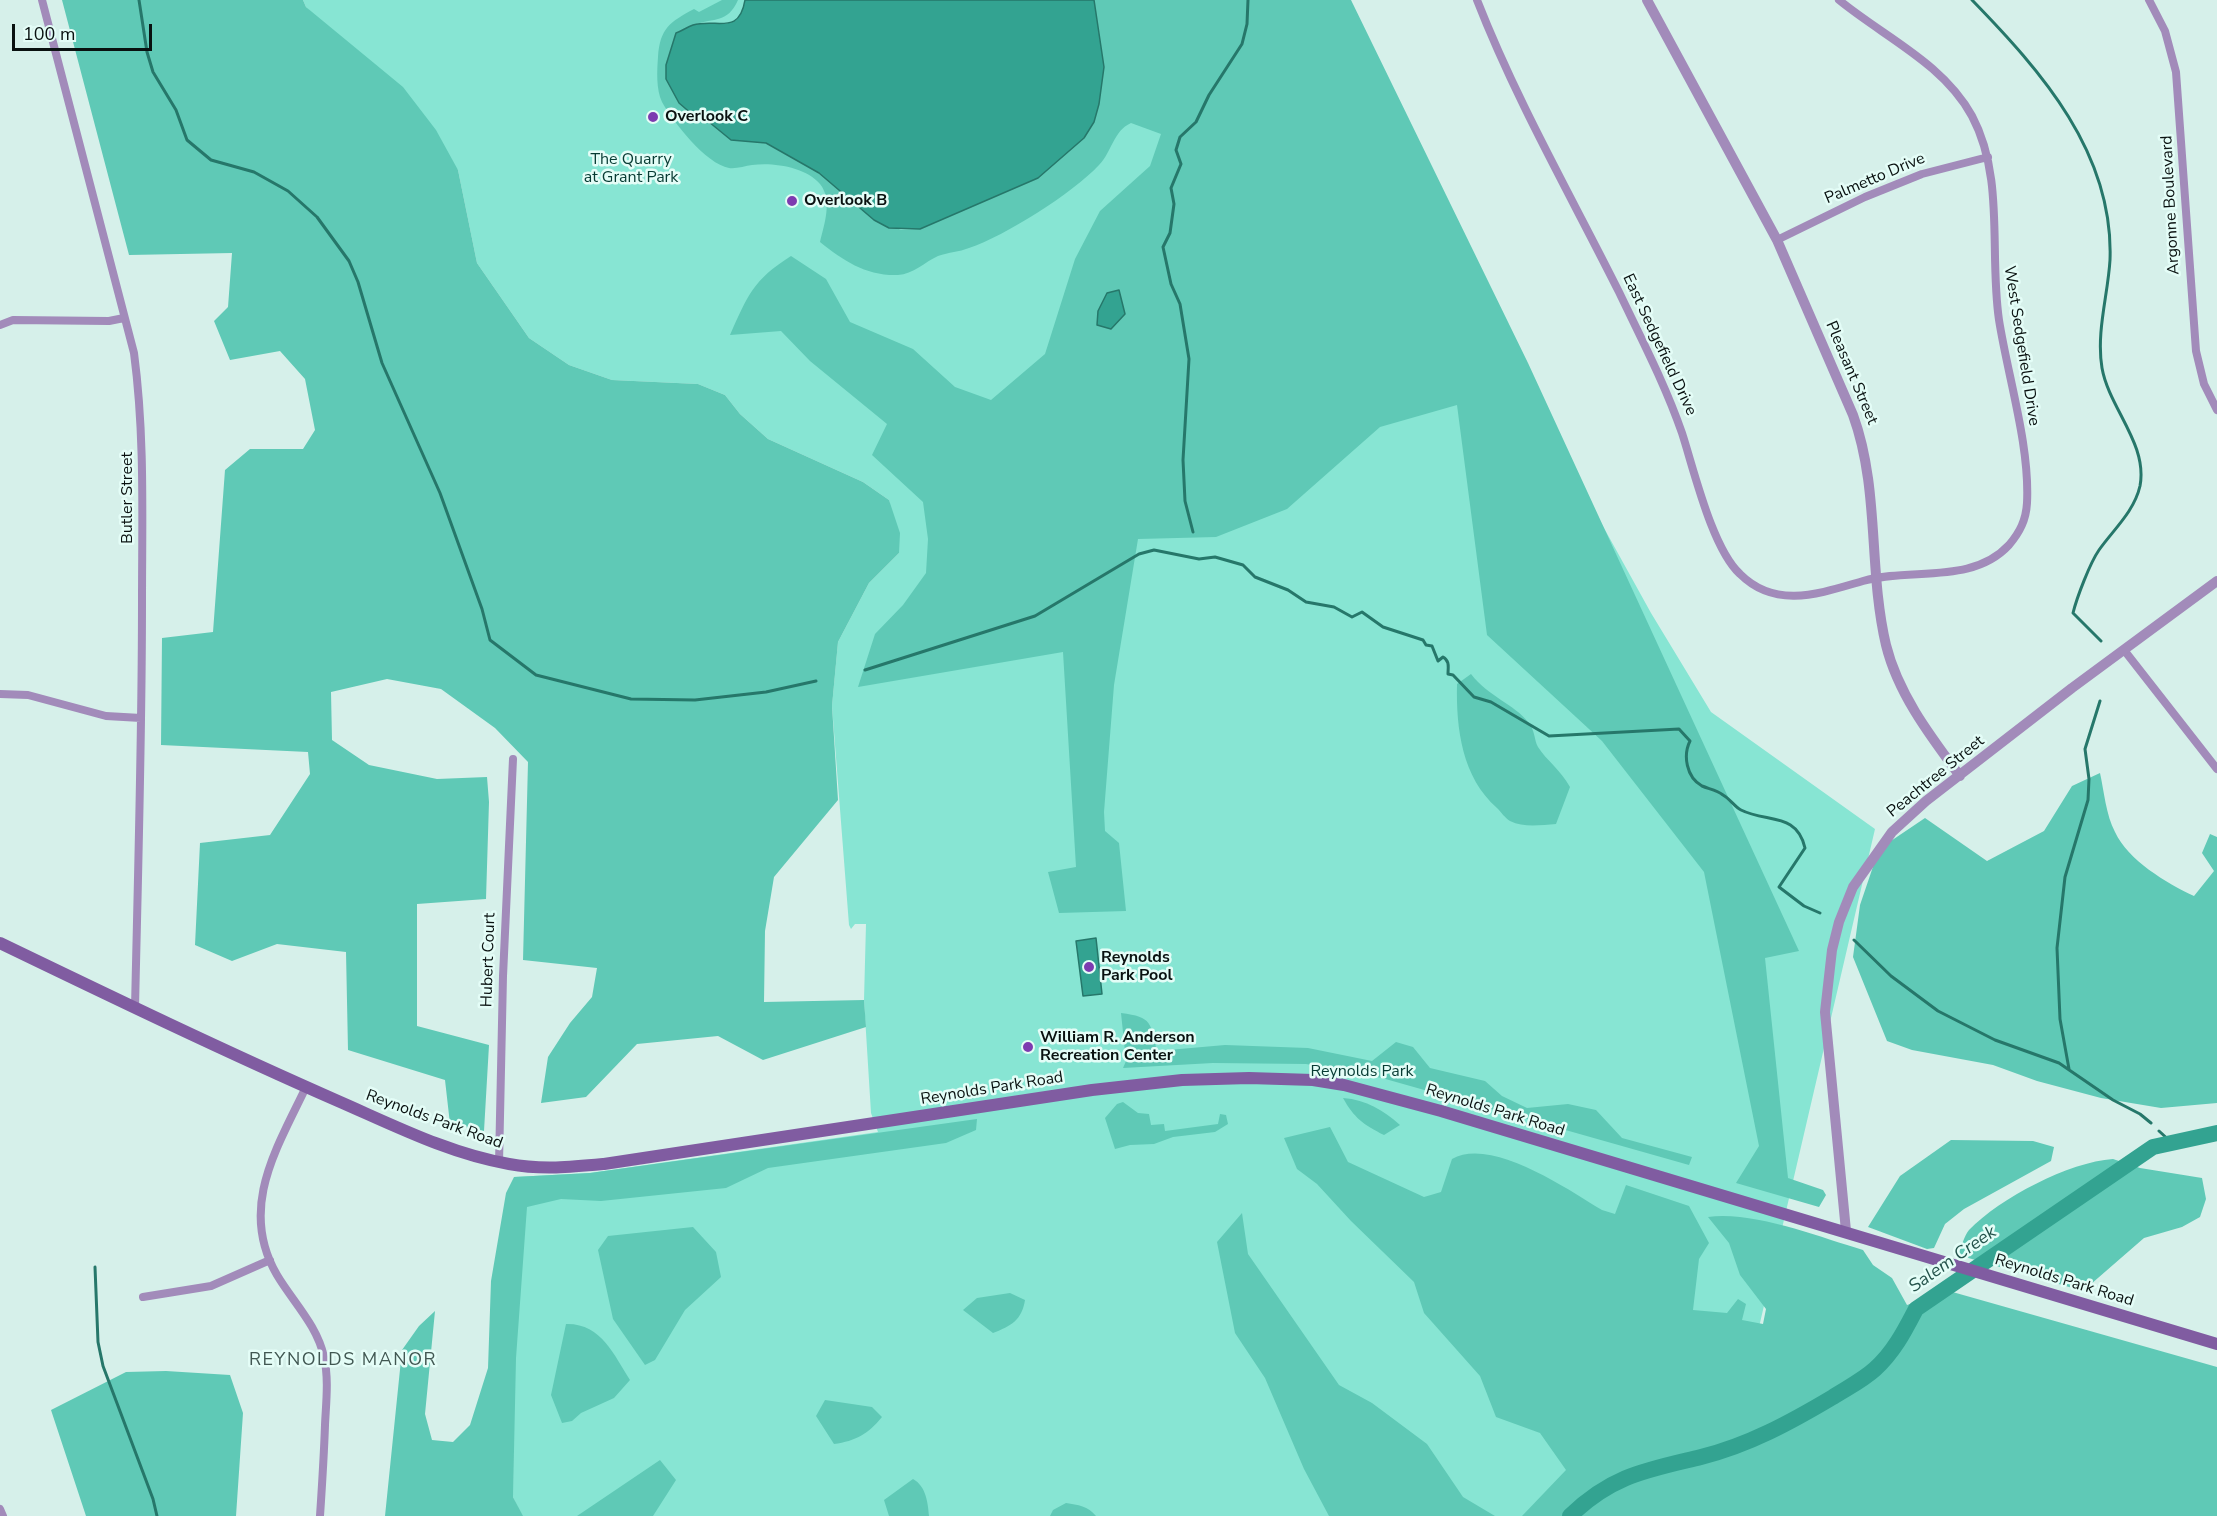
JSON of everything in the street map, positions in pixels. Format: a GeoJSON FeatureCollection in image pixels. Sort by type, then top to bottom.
{"type":"FeatureCollection","features":[{"type":"Feature","properties":{"kind":"main road","name":"Reynolds Park Road"},"geometry":{"type":"LineString","coordinates":[[0,943],[306,1087],[407,1131],[499,1162],[540,1168],[604,1164],[1127,1086],[1200,1079],[1285,1078],[1344,1084],[1846,1231],[2217,1344]]}},
{"type":"Feature","properties":{"kind":"street","name":"Butler Street"},"geometry":{"type":"LineString","coordinates":[[42,0],[134,353],[143,438],[141,717],[135,1008]]}},
{"type":"Feature","properties":{"kind":"street","name":"East Sedgefield Drive"},"geometry":{"type":"LineString","coordinates":[[1477,0],[1509,71],[1663,383],[1709,515],[1735,569],[1757,587],[1790,597],[1823,592],[1877,577]]}},
{"type":"Feature","properties":{"kind":"street","name":"Pleasant Street"},"geometry":{"type":"LineString","coordinates":[[1647,0],[1777,240],[1864,445],[1870,484],[1884,636],[1895,671],[1933,740],[1960,776]]}},
{"type":"Feature","properties":{"kind":"street","name":"West Sedgefield Drive"},"geometry":{"type":"LineString","coordinates":[[1839,0],[1951,84],[1974,120],[1988,157],[1993,207],[1993,274],[2027,488],[2026,517],[2019,533],[2008,546],[1980,566],[1947,572],[1877,577]]}},
{"type":"Feature","properties":{"kind":"street","name":"Argonne Boulevard"},"geometry":{"type":"LineString","coordinates":[[2149,0],[2165,31],[2176,72],[2196,351],[2204,384],[2217,410]]}},
{"type":"Feature","properties":{"kind":"street","name":"Palmetto Drive"},"geometry":{"type":"LineString","coordinates":[[1777,240],[1865,197],[1922,174],[1988,157]]}},
{"type":"Feature","properties":{"kind":"street"},"geometry":{"type":"LineString","coordinates":[[0,325],[13,320],[109,321],[124,318]]}},
{"type":"Feature","properties":{"kind":"street","name":"Peachtree Street"},"geometry":{"type":"LineString","coordinates":[[1846,1231],[1825,1012],[1832,950],[1839,922],[1853,887],[1874,854],[1910,815],[2217,581]]}},
{"type":"Feature","properties":{"kind":"street"},"geometry":{"type":"LineString","coordinates":[[2124,650],[2217,769]]}},
{"type":"Feature","properties":{"kind":"street"},"geometry":{"type":"LineString","coordinates":[[0,694],[28,695],[106,716],[141,717]]}},
{"type":"Feature","properties":{"kind":"street","name":"Hubert Court"},"geometry":{"type":"LineString","coordinates":[[499,1162],[502,976],[513,759]]}},
{"type":"Feature","properties":{"kind":"street"},"geometry":{"type":"LineString","coordinates":[[306,1087],[273,1156],[261,1192],[261,1222],[270,1260],[310,1324],[326,1367],[320,1516]]}},
{"type":"Feature","properties":{"kind":"street"},"geometry":{"type":"LineString","coordinates":[[143,1297],[211,1286],[270,1260]]}},
{"type":"Feature","properties":{"kind":"street"},"geometry":{"type":"LineString","coordinates":[[0,1509],[3,1516]]}},
{"type":"Feature","properties":{"kind":"green space"},"geometry":{"type":"Polygon","coordinates":[[[62,0],[303,0],[306,7],[403,87],[436,130],[458,170],[477,263],[529,338],[569,365],[612,380],[698,384],[725,395],[740,414],[768,439],[863,482],[889,500],[900,533],[899,553],[869,583],[838,642],[832,706],[838,800],[774,877],[765,931],[764,1002],[864,1000],[866,1027],[763,1060],[718,1036],[637,1044],[586,1097],[541,1103],[548,1057],[570,1023],[592,997],[597,968],[523,960],[528,762],[495,728],[441,689],[387,679],[331,692],[332,740],[369,765],[437,779],[487,777],[489,802],[486,899],[417,904],[417,1026],[489,1045],[484,1131],[450,1124],[445,1080],[348,1050],[346,952],[277,944],[232,961],[195,945],[200,843],[270,835],[310,774],[308,752],[161,745],[162,638],[213,632],[225,470],[250,449],[303,449],[315,430],[305,379],[280,351],[230,360],[214,321],[228,307],[232,253],[129,255],[62,0]]]}},
{"type":"Feature","properties":{"kind":"green space","name":"Reynolds Park"},"geometry":{"type":"Polygon","coordinates":[[[303,0],[1197,0],[1573,472],[1651,613],[1711,712],[1875,829],[1732,1443],[1570,1516],[522,1516],[513,1497],[514,1177],[590,1173],[878,1132],[871,1113],[864,1000],[866,924],[855,924],[851,929],[849,925],[832,706],[838,642],[869,583],[899,553],[889,500],[863,482],[768,439],[740,414],[725,395],[698,384],[612,380],[569,365],[529,338],[477,263],[458,170],[306,7],[303,0]]]}},
{"type":"Feature","properties":{"kind":"green space"},"geometry":{"type":"Polygon","coordinates":[[[722,0],[738,0],[734,8],[725,16],[694,25],[676,34],[693,115],[709,122],[731,140],[766,143],[822,175],[874,220],[901,230],[920,229],[1038,178],[1094,122],[1104,67],[1094,0],[1351,0],[1528,363],[1799,951],[1765,958],[1788,1178],[1823,1190],[1826,1195],[1819,1207],[1736,1183],[1759,1146],[1704,872],[1602,741],[1487,635],[1457,405],[1380,427],[1287,509],[1216,537],[1138,539],[1114,685],[1104,812],[1105,831],[1119,843],[1126,911],[1059,913],[1048,872],[1076,867],[1063,652],[858,687],[875,634],[903,605],[926,573],[928,539],[923,502],[872,455],[887,424],[810,361],[781,331],[730,335],[753,290],[768,273],[791,256],[826,279],[850,322],[913,349],[955,387],[991,400],[1045,354],[1075,259],[1100,211],[1150,166],[1161,134],[1131,123],[1116,136],[1099,165],[1073,188],[1019,224],[984,242],[938,256],[903,274],[886,275],[866,270],[847,261],[820,242],[827,205],[824,190],[814,178],[798,170],[779,165],[760,164],[729,168],[720,165],[691,141],[662,102],[657,68],[659,47],[664,32],[673,22],[694,9],[699,12],[722,0]]]}},
{"type":"Feature","properties":{"kind":"green space"},"geometry":{"type":"Polygon","coordinates":[[[1471,674],[1486,689],[1516,710],[1528,722],[1538,747],[1570,787],[1556,824],[1527,825],[1510,821],[1485,796],[1476,782],[1460,735],[1457,701],[1457,684],[1471,674]]]}},
{"type":"Feature","properties":{"kind":"green space"},"geometry":{"type":"Polygon","coordinates":[[[2100,773],[2109,818],[2121,842],[2149,870],[2194,896],[2214,871],[2202,853],[2210,834],[2217,837],[2217,1103],[2161,1108],[2101,1098],[2037,1081],[1993,1065],[1912,1050],[1887,1041],[1853,957],[1860,905],[1879,849],[1925,818],[1987,861],[2044,831],[2072,786],[2100,773]]]}},
{"type":"Feature","properties":{"kind":"green space"},"geometry":{"type":"Polygon","coordinates":[[[1121,1013],[1145,1019],[1151,1028],[1157,1051],[1225,1045],[1308,1048],[1372,1061],[1396,1042],[1413,1047],[1430,1068],[1485,1081],[1502,1096],[1527,1108],[1568,1104],[1596,1110],[1622,1138],[1692,1157],[1689,1165],[1382,1078],[1306,1064],[1213,1063],[1123,1068],[1126,1061],[1121,1013]]]}},
{"type":"Feature","properties":{"kind":"green space"},"geometry":{"type":"Polygon","coordinates":[[[1343,1098],[1360,1101],[1374,1107],[1400,1125],[1384,1135],[1360,1120],[1343,1098]]]}},
{"type":"Feature","properties":{"kind":"green space"},"geometry":{"type":"Polygon","coordinates":[[[1123,1102],[1138,1113],[1149,1114],[1151,1125],[1164,1124],[1165,1131],[1218,1124],[1220,1114],[1226,1115],[1228,1124],[1215,1132],[1173,1137],[1154,1144],[1130,1145],[1115,1149],[1105,1118],[1117,1104],[1123,1102]]]}},
{"type":"Feature","properties":{"kind":"green space"},"geometry":{"type":"Polygon","coordinates":[[[977,1119],[976,1130],[946,1143],[768,1168],[726,1188],[601,1201],[561,1199],[527,1207],[516,1358],[513,1497],[523,1516],[385,1516],[402,1350],[419,1326],[435,1311],[425,1414],[432,1440],[453,1442],[470,1425],[488,1368],[491,1281],[506,1193],[514,1177],[590,1173],[977,1119]]]}},
{"type":"Feature","properties":{"kind":"green space"},"geometry":{"type":"Polygon","coordinates":[[[1330,1127],[1348,1162],[1424,1197],[1441,1192],[1452,1159],[1468,1154],[1487,1154],[1529,1168],[1602,1210],[1615,1214],[1626,1185],[1689,1206],[1709,1243],[1699,1259],[1693,1310],[1727,1313],[1738,1299],[1746,1304],[1742,1320],[1763,1324],[1766,1309],[1740,1275],[1729,1243],[1708,1217],[1746,1218],[1786,1226],[1863,1250],[1873,1265],[1892,1278],[1907,1305],[1949,1291],[2217,1367],[2217,1516],[1522,1516],[1566,1470],[1540,1433],[1496,1417],[1480,1376],[1424,1313],[1414,1282],[1351,1221],[1317,1184],[1297,1169],[1284,1138],[1330,1127]]]}},
{"type":"Feature","properties":{"kind":"green space"},"geometry":{"type":"Polygon","coordinates":[[[1951,1140],[2033,1141],[2054,1147],[2051,1161],[1964,1209],[1945,1224],[1934,1248],[1927,1249],[1868,1227],[1900,1176],[1951,1140]]]}},
{"type":"Feature","properties":{"kind":"green space"},"geometry":{"type":"Polygon","coordinates":[[[2113,1159],[2140,1168],[2202,1178],[2206,1199],[2200,1217],[2182,1227],[2144,1238],[2083,1291],[1958,1255],[1969,1230],[2017,1194],[2056,1174],[2113,1159]]]}},
{"type":"Feature","properties":{"kind":"green space"},"geometry":{"type":"Polygon","coordinates":[[[1242,1213],[1248,1254],[1339,1385],[1372,1403],[1427,1444],[1463,1497],[1495,1516],[1329,1516],[1304,1469],[1265,1378],[1235,1333],[1217,1242],[1242,1213]]]}},
{"type":"Feature","properties":{"kind":"green space"},"geometry":{"type":"Polygon","coordinates":[[[693,1227],[716,1252],[721,1277],[685,1310],[655,1360],[645,1365],[613,1319],[598,1250],[608,1236],[693,1227]]]}},
{"type":"Feature","properties":{"kind":"green space"},"geometry":{"type":"Polygon","coordinates":[[[1010,1293],[1025,1300],[1024,1307],[1015,1321],[993,1333],[963,1310],[977,1298],[1010,1293]]]}},
{"type":"Feature","properties":{"kind":"green space"},"geometry":{"type":"Polygon","coordinates":[[[566,1324],[589,1329],[605,1342],[630,1380],[614,1398],[581,1413],[572,1421],[562,1423],[551,1395],[566,1324]]]}},
{"type":"Feature","properties":{"kind":"green space"},"geometry":{"type":"Polygon","coordinates":[[[166,1371],[230,1375],[243,1413],[236,1516],[86,1516],[51,1410],[126,1372],[166,1371]]]}},
{"type":"Feature","properties":{"kind":"green space"},"geometry":{"type":"Polygon","coordinates":[[[825,1400],[872,1407],[882,1417],[861,1436],[834,1444],[816,1416],[825,1400]]]}},
{"type":"Feature","properties":{"kind":"green space"},"geometry":{"type":"Polygon","coordinates":[[[660,1460],[676,1480],[653,1516],[577,1516],[660,1460]]]}},
{"type":"Feature","properties":{"kind":"green space"},"geometry":{"type":"Polygon","coordinates":[[[913,1479],[924,1490],[929,1516],[889,1516],[884,1500],[913,1479]]]}},
{"type":"Feature","properties":{"kind":"green space"},"geometry":{"type":"Polygon","coordinates":[[[1066,1503],[1086,1508],[1096,1516],[1050,1516],[1053,1510],[1066,1503]]]}},
{"type":"Feature","properties":{"kind":"shaded area"},"geometry":{"type":"Polygon","coordinates":[[[745,0],[1094,0],[1104,67],[1094,122],[1084,138],[1038,178],[920,229],[889,228],[874,220],[819,173],[766,143],[731,140],[709,122],[693,115],[679,103],[666,79],[666,65],[676,33],[702,23],[732,22],[738,18],[745,0]]]}},
{"type":"Feature","properties":{"kind":"shaded area"},"geometry":{"type":"Polygon","coordinates":[[[1119,290],[1125,314],[1111,329],[1097,325],[1098,311],[1107,293],[1119,290]]]}},
{"type":"Feature","properties":{"kind":"shaded area","name":"Reynolds Park Pool"},"geometry":{"type":"Polygon","coordinates":[[[1096,938],[1102,994],[1083,996],[1076,941],[1096,938]]]}},
{"type":"Feature","properties":{"kind":"waterway"},"geometry":{"type":"LineString","coordinates":[[139,0],[147,52],[153,72],[176,110],[187,140],[211,160],[254,172],[288,191],[317,217],[349,261],[358,282],[382,363],[440,493],[482,609],[490,640],[536,675],[631,699],[695,700],[766,692],[816,681]]}},
{"type":"Feature","properties":{"kind":"waterway"},"geometry":{"type":"LineString","coordinates":[[1193,532],[1185,501],[1183,460],[1189,359],[1180,304],[1171,284],[1163,247],[1170,233],[1174,204],[1171,188],[1181,164],[1176,150],[1180,137],[1196,122],[1209,95],[1242,44],[1247,24],[1248,0]]}},
{"type":"Feature","properties":{"kind":"waterway"},"geometry":{"type":"LineString","coordinates":[[1972,0],[2023,56],[2047,85],[2068,116],[2086,149],[2100,184],[2108,221],[2110,260],[2101,327],[2102,368],[2106,383],[2133,441],[2141,471],[2140,486],[2133,504],[2095,556],[2073,613],[2101,641]]}},
{"type":"Feature","properties":{"kind":"waterway"},"geometry":{"type":"LineString","coordinates":[[865,670],[1035,616],[1139,554],[1154,550],[1199,559],[1215,557],[1243,565],[1255,577],[1288,590],[1306,602],[1334,607],[1352,617],[1362,612],[1383,627],[1423,640],[1426,645],[1432,646],[1438,661],[1443,657],[1447,660],[1448,674],[1453,675],[1474,697],[1491,702],[1549,736],[1679,729],[1690,741],[1687,765],[1697,782],[1721,793],[1741,810],[1780,820],[1795,829],[1805,848],[1779,887],[1804,906],[1820,913]]}},
{"type":"Feature","properties":{"kind":"waterway"},"geometry":{"type":"LineString","coordinates":[[2069,1069],[2060,1019],[2057,948],[2065,877],[2088,800],[2089,779],[2085,749],[2100,701]]}},
{"type":"Feature","properties":{"kind":"waterway"},"geometry":{"type":"LineString","coordinates":[[1854,940],[1891,976],[1938,1011],[1995,1040],[2059,1063],[2151,1123]]}},
{"type":"Feature","properties":{"kind":"waterway"},"geometry":{"type":"LineString","coordinates":[[2159,1131],[2171,1142]]}},
{"type":"Feature","properties":{"kind":"waterway","name":"Salem Creek"},"geometry":{"type":"LineString","coordinates":[[1570,1516],[1601,1491],[1631,1476],[1736,1446],[1785,1424],[1833,1397],[1865,1377],[1882,1362],[1916,1309],[2153,1147],[2217,1133]]}},
{"type":"Feature","properties":{"kind":"waterway"},"geometry":{"type":"LineString","coordinates":[[95,1267],[98,1342],[103,1366],[153,1499],[157,1516]]}},
{"type":"Feature","properties":{"kind":"place","name":"Overlook C"},"geometry":{"type":"Point","coordinates":[653,117]}},
{"type":"Feature","properties":{"kind":"place","name":"Overlook B"},"geometry":{"type":"Point","coordinates":[792,201]}},
{"type":"Feature","properties":{"kind":"place","name":"Reynolds Park Pool"},"geometry":{"type":"Point","coordinates":[1089,967]}},
{"type":"Feature","properties":{"kind":"place","name":"William R. Anderson Recreation Center"},"geometry":{"type":"Point","coordinates":[1028,1047]}},
{"type":"Feature","properties":{"kind":"district","name":"REYNOLDS MANOR"},"geometry":{"type":"Point","coordinates":[343,1361]}},
{"type":"Feature","properties":{"kind":"park label","name":"The Quarry at Grant Park"},"geometry":{"type":"Point","coordinates":[631,169]}}]}
